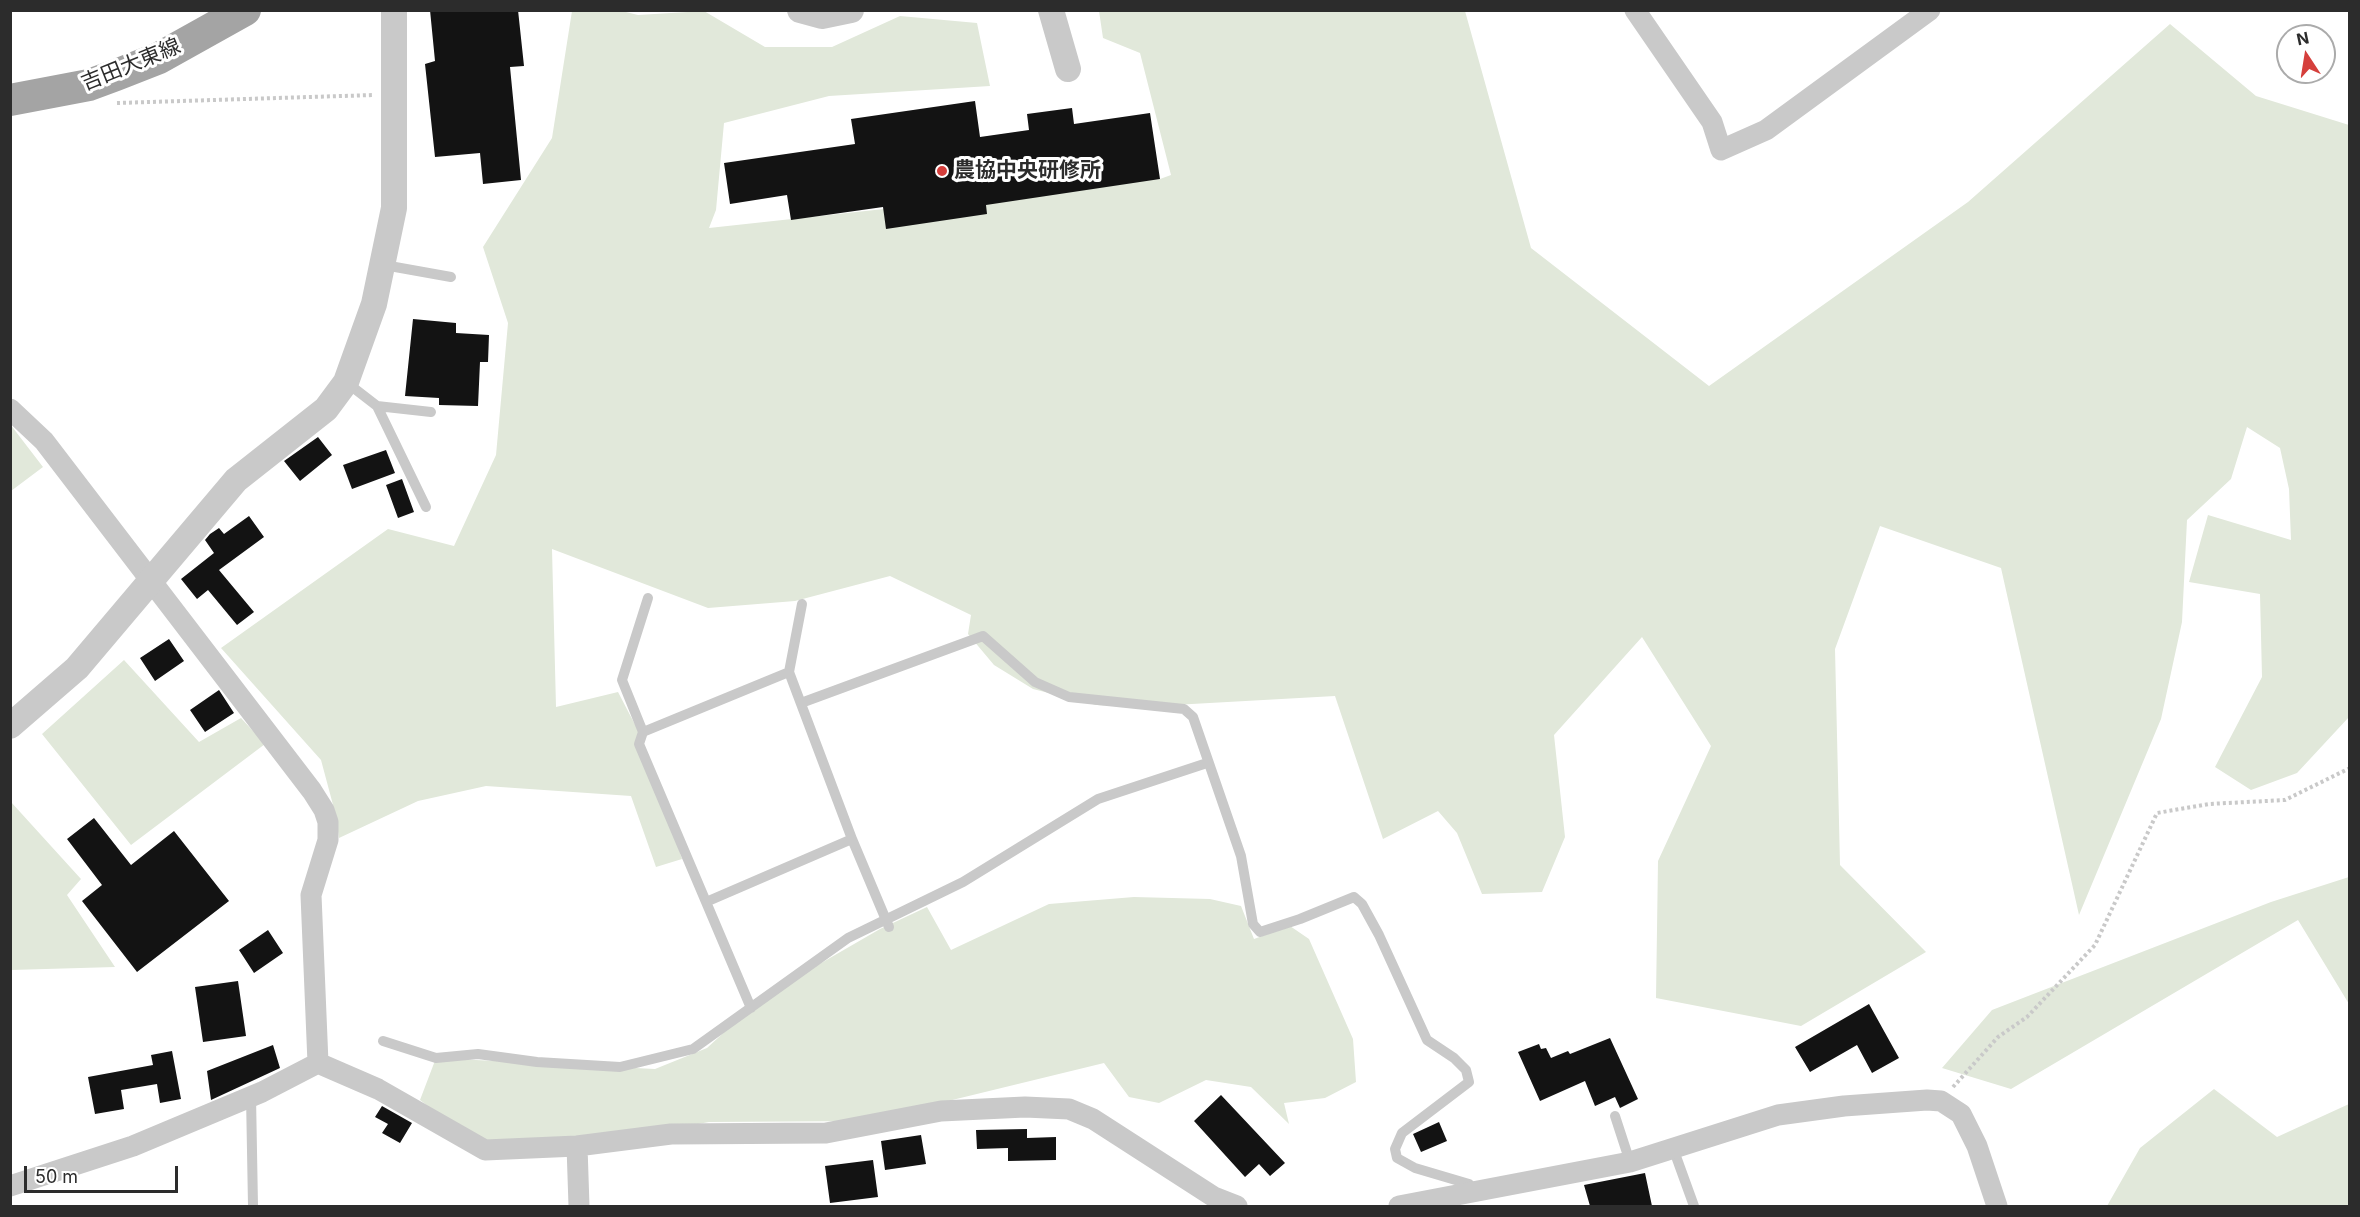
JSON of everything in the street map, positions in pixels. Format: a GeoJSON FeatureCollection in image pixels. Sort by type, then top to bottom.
{"type":"FeatureCollection","features":[{"type":"Feature","properties":{"kind":"main road","name":"吉田大東線"},"geometry":{"type":"LineString","coordinates":[[10,100],[89,85],[116,75],[159,58],[245,10]]}},
{"type":"Feature","properties":{"kind":"street"},"geometry":{"type":"LineString","coordinates":[[10,726],[77,668],[236,480],[326,409],[346,382],[375,304],[394,208],[394,10]]}},
{"type":"Feature","properties":{"kind":"street"},"geometry":{"type":"LineString","coordinates":[[800,10],[822,16],[851,10]]}},
{"type":"Feature","properties":{"kind":"street"},"geometry":{"type":"LineString","coordinates":[[1051,10],[1068,69]]}},
{"type":"Feature","properties":{"kind":"street"},"geometry":{"type":"LineString","coordinates":[[1635,10],[1712,122],[1721,150],[1766,130],[1930,10]]}},
{"type":"Feature","properties":{"kind":"street"},"geometry":{"type":"LineString","coordinates":[[10,409],[44,441],[312,791],[326,816],[328,840],[311,895],[318,1063]]}},
{"type":"Feature","properties":{"kind":"street"},"geometry":{"type":"LineString","coordinates":[[10,1186],[75,1167],[133,1146],[252,1096],[318,1063],[378,1089],[485,1150],[577,1146],[671,1134],[826,1133],[941,1111],[1025,1107],[1069,1109],[1093,1119],[1214,1197],[1237,1206]]}},
{"type":"Feature","properties":{"kind":"street"},"geometry":{"type":"LineString","coordinates":[[1399,1206],[1630,1162],[1778,1115],[1844,1106],[1941,1101],[1961,1114],[1977,1146],[1997,1206]]}},
{"type":"Feature","properties":{"kind":"street"},"geometry":{"type":"LineString","coordinates":[[577,1146],[579,1206]]}},
{"type":"Feature","properties":{"kind":"lane"},"geometry":{"type":"LineString","coordinates":[[384,265],[451,277]]}},
{"type":"Feature","properties":{"kind":"lane"},"geometry":{"type":"LineString","coordinates":[[346,382],[377,406],[426,507]]}},
{"type":"Feature","properties":{"kind":"lane"},"geometry":{"type":"LineString","coordinates":[[377,406],[431,412]]}},
{"type":"Feature","properties":{"kind":"lane"},"geometry":{"type":"LineString","coordinates":[[648,598],[622,680],[643,732],[639,744],[751,1008]]}},
{"type":"Feature","properties":{"kind":"lane"},"geometry":{"type":"LineString","coordinates":[[802,604],[789,672],[886,924]]}},
{"type":"Feature","properties":{"kind":"lane"},"geometry":{"type":"LineString","coordinates":[[801,703],[983,636],[1035,682],[1069,697],[1184,709],[1193,717],[1240,856],[1253,924],[1260,932],[1354,897],[1362,904],[1379,935],[1427,1040],[1467,1070],[1469,1082],[1402,1133],[1395,1149],[1397,1158],[1415,1168],[1469,1184],[1475,1191]]}},
{"type":"Feature","properties":{"kind":"lane"},"geometry":{"type":"LineString","coordinates":[[643,732],[789,672]]}},
{"type":"Feature","properties":{"kind":"lane"},"geometry":{"type":"LineString","coordinates":[[383,1041],[436,1058],[478,1054],[537,1062],[620,1067],[693,1048],[848,938],[886,924],[963,882],[1098,799],[1207,763]]}},
{"type":"Feature","properties":{"kind":"lane"},"geometry":{"type":"LineString","coordinates":[[706,902],[852,839]]}},
{"type":"Feature","properties":{"kind":"lane"},"geometry":{"type":"LineString","coordinates":[[252,1096],[253,1206]]}},
{"type":"Feature","properties":{"kind":"lane"},"geometry":{"type":"LineString","coordinates":[[1616,1116],[1630,1162]]}},
{"type":"Feature","properties":{"kind":"lane"},"geometry":{"type":"LineString","coordinates":[[1673,1148],[1694,1206]]}},
{"type":"Feature","properties":{"kind":"path"},"geometry":{"type":"LineString","coordinates":[[113,104],[395,94]]}},
{"type":"Feature","properties":{"kind":"path"},"geometry":{"type":"LineString","coordinates":[[1941,1101],[1998,1037],[2027,1017],[2095,945],[2157,813],[2209,804],[2285,800],[2349,768]]}},
{"type":"Feature","properties":{"kind":"shaded area"},"geometry":{"type":"Polygon","coordinates":[[[572,11],[622,11],[638,15],[704,11],[765,47],[832,47],[900,16],[977,23],[990,86],[829,96],[724,123],[716,210],[709,228],[1160,179],[1171,175],[1140,53],[1103,38],[1099,11],[1465,11],[1531,248],[1709,386],[1968,202],[2170,24],[2256,96],[2349,125],[2349,717],[2297,773],[2251,790],[2215,767],[2262,677],[2260,594],[2189,582],[2208,515],[2291,540],[2289,489],[2280,448],[2247,427],[2231,479],[2187,520],[2182,622],[2161,719],[2079,915],[2001,568],[1880,526],[1835,649],[1840,865],[1926,952],[1801,1026],[1656,998],[1658,861],[1711,746],[1642,637],[1554,735],[1565,837],[1542,892],[1482,894],[1457,833],[1438,811],[1383,839],[1335,696],[1138,707],[1096,705],[1033,689],[994,665],[968,634],[971,615],[890,576],[795,601],[708,608],[552,549],[556,707],[618,692],[642,738],[682,859],[656,867],[631,796],[486,786],[418,801],[339,838],[336,816],[321,760],[221,648],[388,529],[454,546],[496,455],[508,323],[483,247],[552,138],[572,11]]]}},
{"type":"Feature","properties":{"kind":"shaded area"},"geometry":{"type":"Polygon","coordinates":[[[10,424],[43,467],[11,491],[10,491],[10,424]]]}},
{"type":"Feature","properties":{"kind":"shaded area"},"geometry":{"type":"Polygon","coordinates":[[[124,660],[199,742],[241,718],[265,744],[131,845],[42,734],[124,660]]]}},
{"type":"Feature","properties":{"kind":"shaded area"},"geometry":{"type":"Polygon","coordinates":[[[11,802],[81,879],[67,895],[115,967],[11,970],[11,802]]]}},
{"type":"Feature","properties":{"kind":"shaded area"},"geometry":{"type":"Polygon","coordinates":[[[2349,877],[2349,1004],[2298,920],[2011,1089],[1942,1068],[1992,1010],[2271,902],[2349,877]]]}},
{"type":"Feature","properties":{"kind":"shaded area"},"geometry":{"type":"Polygon","coordinates":[[[1134,897],[1210,899],[1241,906],[1254,939],[1290,926],[1309,939],[1353,1039],[1356,1082],[1325,1098],[1284,1103],[1289,1124],[1251,1087],[1206,1080],[1159,1103],[1129,1097],[1104,1063],[866,1121],[709,1122],[648,1133],[495,1149],[453,1126],[420,1100],[436,1058],[655,1069],[707,1048],[745,1013],[778,988],[880,929],[927,907],[951,950],[1049,904],[1134,897]]]}},
{"type":"Feature","properties":{"kind":"shaded area"},"geometry":{"type":"Polygon","coordinates":[[[2214,1089],[2277,1137],[2349,1104],[2349,1206],[2107,1206],[2140,1148],[2214,1089]]]}},
{"type":"Feature","properties":{"kind":"building"},"geometry":{"type":"Polygon","coordinates":[[[430,10],[518,10],[524,66],[510,67],[521,180],[483,184],[480,153],[435,157],[425,64],[435,61],[430,10]]]}},
{"type":"Feature","properties":{"kind":"building","name":"農協中央研修所"},"geometry":{"type":"Polygon","coordinates":[[[975,101],[980,137],[1029,130],[1027,114],[1072,108],[1074,124],[1150,113],[1160,179],[986,205],[987,214],[886,229],[883,207],[791,220],[787,195],[730,204],[724,163],[855,144],[851,119],[975,101]]]}},
{"type":"Feature","properties":{"kind":"building"},"geometry":{"type":"Polygon","coordinates":[[[413,319],[456,323],[456,333],[489,335],[488,362],[480,362],[478,406],[439,405],[439,398],[405,396],[413,319]]]}},
{"type":"Feature","properties":{"kind":"building"},"geometry":{"type":"Polygon","coordinates":[[[318,437],[332,455],[300,481],[284,461],[318,437]]]}},
{"type":"Feature","properties":{"kind":"building"},"geometry":{"type":"Polygon","coordinates":[[[386,450],[395,473],[352,489],[343,465],[386,450]]]}},
{"type":"Feature","properties":{"kind":"building"},"geometry":{"type":"Polygon","coordinates":[[[402,479],[414,512],[398,518],[386,485],[402,479]]]}},
{"type":"Feature","properties":{"kind":"building"},"geometry":{"type":"Polygon","coordinates":[[[249,516],[264,537],[219,570],[254,612],[237,625],[208,590],[197,599],[181,579],[214,553],[205,540],[210,534],[219,528],[224,534],[249,516]]]}},
{"type":"Feature","properties":{"kind":"building"},"geometry":{"type":"Polygon","coordinates":[[[169,639],[184,661],[155,681],[140,658],[169,639]]]}},
{"type":"Feature","properties":{"kind":"building"},"geometry":{"type":"Polygon","coordinates":[[[219,690],[234,713],[205,732],[190,710],[219,690]]]}},
{"type":"Feature","properties":{"kind":"building"},"geometry":{"type":"Polygon","coordinates":[[[94,818],[131,865],[174,831],[229,901],[137,972],[82,901],[102,885],[67,839],[94,818]]]}},
{"type":"Feature","properties":{"kind":"building"},"geometry":{"type":"Polygon","coordinates":[[[268,930],[283,953],[254,973],[239,950],[268,930]]]}},
{"type":"Feature","properties":{"kind":"building"},"geometry":{"type":"Polygon","coordinates":[[[238,981],[246,1036],[203,1042],[195,987],[238,981]]]}},
{"type":"Feature","properties":{"kind":"building"},"geometry":{"type":"Polygon","coordinates":[[[1869,1004],[1899,1058],[1872,1073],[1857,1045],[1810,1072],[1795,1047],[1869,1004]]]}},
{"type":"Feature","properties":{"kind":"building"},"geometry":{"type":"Polygon","coordinates":[[[1610,1038],[1638,1099],[1620,1108],[1615,1097],[1595,1106],[1585,1081],[1540,1101],[1518,1052],[1539,1044],[1541,1049],[1546,1048],[1551,1058],[1568,1051],[1570,1054],[1610,1038]]]}},
{"type":"Feature","properties":{"kind":"building"},"geometry":{"type":"Polygon","coordinates":[[[273,1045],[280,1068],[211,1100],[207,1071],[273,1045]]]}},
{"type":"Feature","properties":{"kind":"building"},"geometry":{"type":"Polygon","coordinates":[[[172,1051],[181,1099],[160,1103],[157,1084],[121,1090],[124,1109],[95,1114],[88,1077],[153,1065],[151,1055],[172,1051]]]}},
{"type":"Feature","properties":{"kind":"building"},"geometry":{"type":"Polygon","coordinates":[[[1221,1095],[1285,1163],[1270,1176],[1259,1164],[1245,1177],[1194,1121],[1221,1095]]]}},
{"type":"Feature","properties":{"kind":"building"},"geometry":{"type":"Polygon","coordinates":[[[382,1106],[412,1123],[400,1143],[382,1133],[388,1124],[375,1117],[382,1106]]]}},
{"type":"Feature","properties":{"kind":"building"},"geometry":{"type":"Polygon","coordinates":[[[1439,1122],[1447,1141],[1421,1152],[1413,1134],[1439,1122]]]}},
{"type":"Feature","properties":{"kind":"building"},"geometry":{"type":"Polygon","coordinates":[[[1027,1129],[1027,1138],[1056,1137],[1056,1160],[1008,1161],[1008,1148],[977,1149],[976,1130],[1027,1129]]]}},
{"type":"Feature","properties":{"kind":"building"},"geometry":{"type":"Polygon","coordinates":[[[921,1135],[926,1164],[885,1170],[881,1141],[921,1135]]]}},
{"type":"Feature","properties":{"kind":"building"},"geometry":{"type":"Polygon","coordinates":[[[873,1160],[878,1197],[830,1203],[825,1166],[873,1160]]]}},
{"type":"Feature","properties":{"kind":"building"},"geometry":{"type":"Polygon","coordinates":[[[1645,1173],[1652,1206],[1590,1206],[1584,1185],[1645,1173]]]}},
{"type":"Feature","properties":{"kind":"place","name":"農協中央研修所"},"geometry":{"type":"Point","coordinates":[942,171]}}]}
